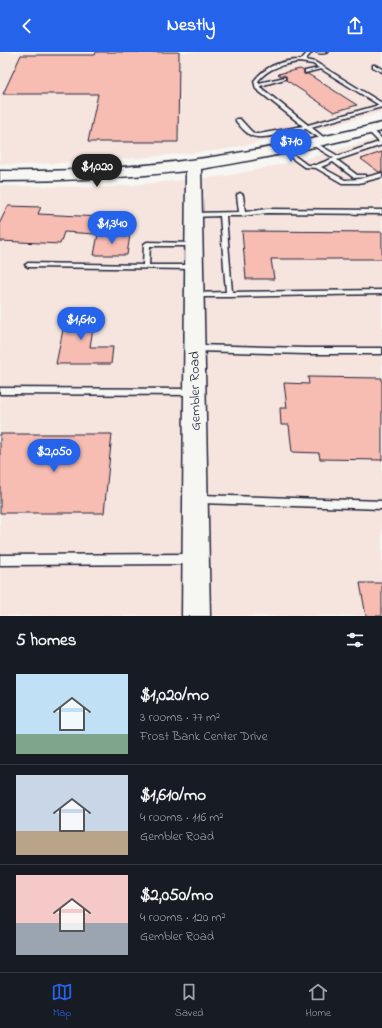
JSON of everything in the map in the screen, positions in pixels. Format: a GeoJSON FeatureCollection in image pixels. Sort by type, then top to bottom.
{"type":"FeatureCollection","features":[{"type":"Feature","properties":{"kind":"main road"},"geometry":{"type":"LineString","coordinates":[[0,176],[86,175],[193,166],[285,151],[376,129]]}},
{"type":"Feature","properties":{"kind":"main road","name":"Gembler Road"},"geometry":{"type":"LineString","coordinates":[[193,166],[196,616]]}},
{"type":"Feature","properties":{"kind":"lane"},"geometry":{"type":"LineString","coordinates":[[303,60],[310,52]]}},
{"type":"Feature","properties":{"kind":"lane"},"geometry":{"type":"LineString","coordinates":[[318,52],[326,52]]}},
{"type":"Feature","properties":{"kind":"lane"},"geometry":{"type":"LineString","coordinates":[[382,106],[322,68],[303,60],[292,61],[270,68],[260,74],[256,81],[258,88],[308,127],[320,143],[356,177],[382,174]]}},
{"type":"Feature","properties":{"kind":"lane"},"geometry":{"type":"LineString","coordinates":[[374,66],[382,71]]}},
{"type":"Feature","properties":{"kind":"lane"},"geometry":{"type":"LineString","coordinates":[[306,72],[322,68]]}},
{"type":"Feature","properties":{"kind":"lane"},"geometry":{"type":"LineString","coordinates":[[257,85],[284,78]]}},
{"type":"Feature","properties":{"kind":"lane"},"geometry":{"type":"LineString","coordinates":[[238,120],[254,135],[297,127],[308,127],[382,106]]}},
{"type":"Feature","properties":{"kind":"lane"},"geometry":{"type":"LineString","coordinates":[[317,167],[336,158],[382,143],[376,129]]}},
{"type":"Feature","properties":{"kind":"lane"},"geometry":{"type":"LineString","coordinates":[[285,151],[306,166],[317,167],[344,182],[359,182],[382,174]]}},
{"type":"Feature","properties":{"kind":"lane"},"geometry":{"type":"LineString","coordinates":[[240,195],[242,214]]}},
{"type":"Feature","properties":{"kind":"lane"},"geometry":{"type":"LineString","coordinates":[[193,215],[242,214],[267,211],[382,212]]}},
{"type":"Feature","properties":{"kind":"lane"},"geometry":{"type":"LineString","coordinates":[[223,214],[229,295]]}},
{"type":"Feature","properties":{"kind":"lane"},"geometry":{"type":"LineString","coordinates":[[146,267],[147,244],[193,244]]}},
{"type":"Feature","properties":{"kind":"lane"},"geometry":{"type":"LineString","coordinates":[[28,266],[194,267]]}},
{"type":"Feature","properties":{"kind":"lane"},"geometry":{"type":"LineString","coordinates":[[194,295],[382,292]]}},
{"type":"Feature","properties":{"kind":"lane"},"geometry":{"type":"LineString","coordinates":[[194,348],[306,351],[382,351]]}},
{"type":"Feature","properties":{"kind":"lane"},"geometry":{"type":"LineString","coordinates":[[0,391],[194,392]]}},
{"type":"Feature","properties":{"kind":"lane"},"geometry":{"type":"LineString","coordinates":[[195,499],[382,504]]}},
{"type":"Feature","properties":{"kind":"lane"},"geometry":{"type":"LineString","coordinates":[[0,560],[196,559]]}},
{"type":"Feature","properties":{"kind":"shaded area"},"geometry":{"type":"Polygon","coordinates":[[[0,52],[382,52],[382,112],[317,130],[222,150],[114,160],[21,165],[0,164],[0,52]]]}},
{"type":"Feature","properties":{"kind":"shaded area"},"geometry":{"type":"Polygon","coordinates":[[[382,137],[382,616],[0,616],[0,186],[111,187],[226,176],[293,162],[382,137]]]}},
{"type":"Feature","properties":{"kind":"building"},"geometry":{"type":"Polygon","coordinates":[[[96,52],[179,52],[178,142],[88,142],[98,94],[3,94],[21,55],[95,55],[96,52]]]}},
{"type":"Feature","properties":{"kind":"building"},"geometry":{"type":"Polygon","coordinates":[[[300,69],[304,71],[304,74],[308,74],[357,105],[334,112],[286,80],[286,76],[281,76],[278,74],[300,69]]]}},
{"type":"Feature","properties":{"kind":"building"},"geometry":{"type":"Polygon","coordinates":[[[382,152],[382,172],[379,172],[361,159],[382,152]]]}},
{"type":"Feature","properties":{"kind":"building"},"geometry":{"type":"Polygon","coordinates":[[[8,206],[41,207],[38,214],[101,217],[96,234],[64,232],[60,244],[0,241],[0,222],[8,206]]]}},
{"type":"Feature","properties":{"kind":"building"},"geometry":{"type":"Polygon","coordinates":[[[242,231],[382,232],[382,259],[271,259],[274,279],[246,279],[242,231]]]}},
{"type":"Feature","properties":{"kind":"building"},"geometry":{"type":"Polygon","coordinates":[[[98,234],[130,234],[127,255],[94,255],[98,234]]]}},
{"type":"Feature","properties":{"kind":"building"},"geometry":{"type":"Polygon","coordinates":[[[67,310],[96,310],[90,347],[113,347],[111,364],[56,364],[67,310]]]}},
{"type":"Feature","properties":{"kind":"building"},"geometry":{"type":"Polygon","coordinates":[[[308,377],[382,378],[382,460],[320,459],[319,453],[292,452],[289,425],[281,425],[280,408],[287,408],[284,383],[309,384],[308,377]]]}},
{"type":"Feature","properties":{"kind":"building"},"geometry":{"type":"Polygon","coordinates":[[[0,434],[112,434],[104,513],[0,513],[0,434]]]}},
{"type":"Feature","properties":{"kind":"building"},"geometry":{"type":"Polygon","coordinates":[[[360,583],[382,583],[382,616],[366,616],[360,583]]]}}]}
